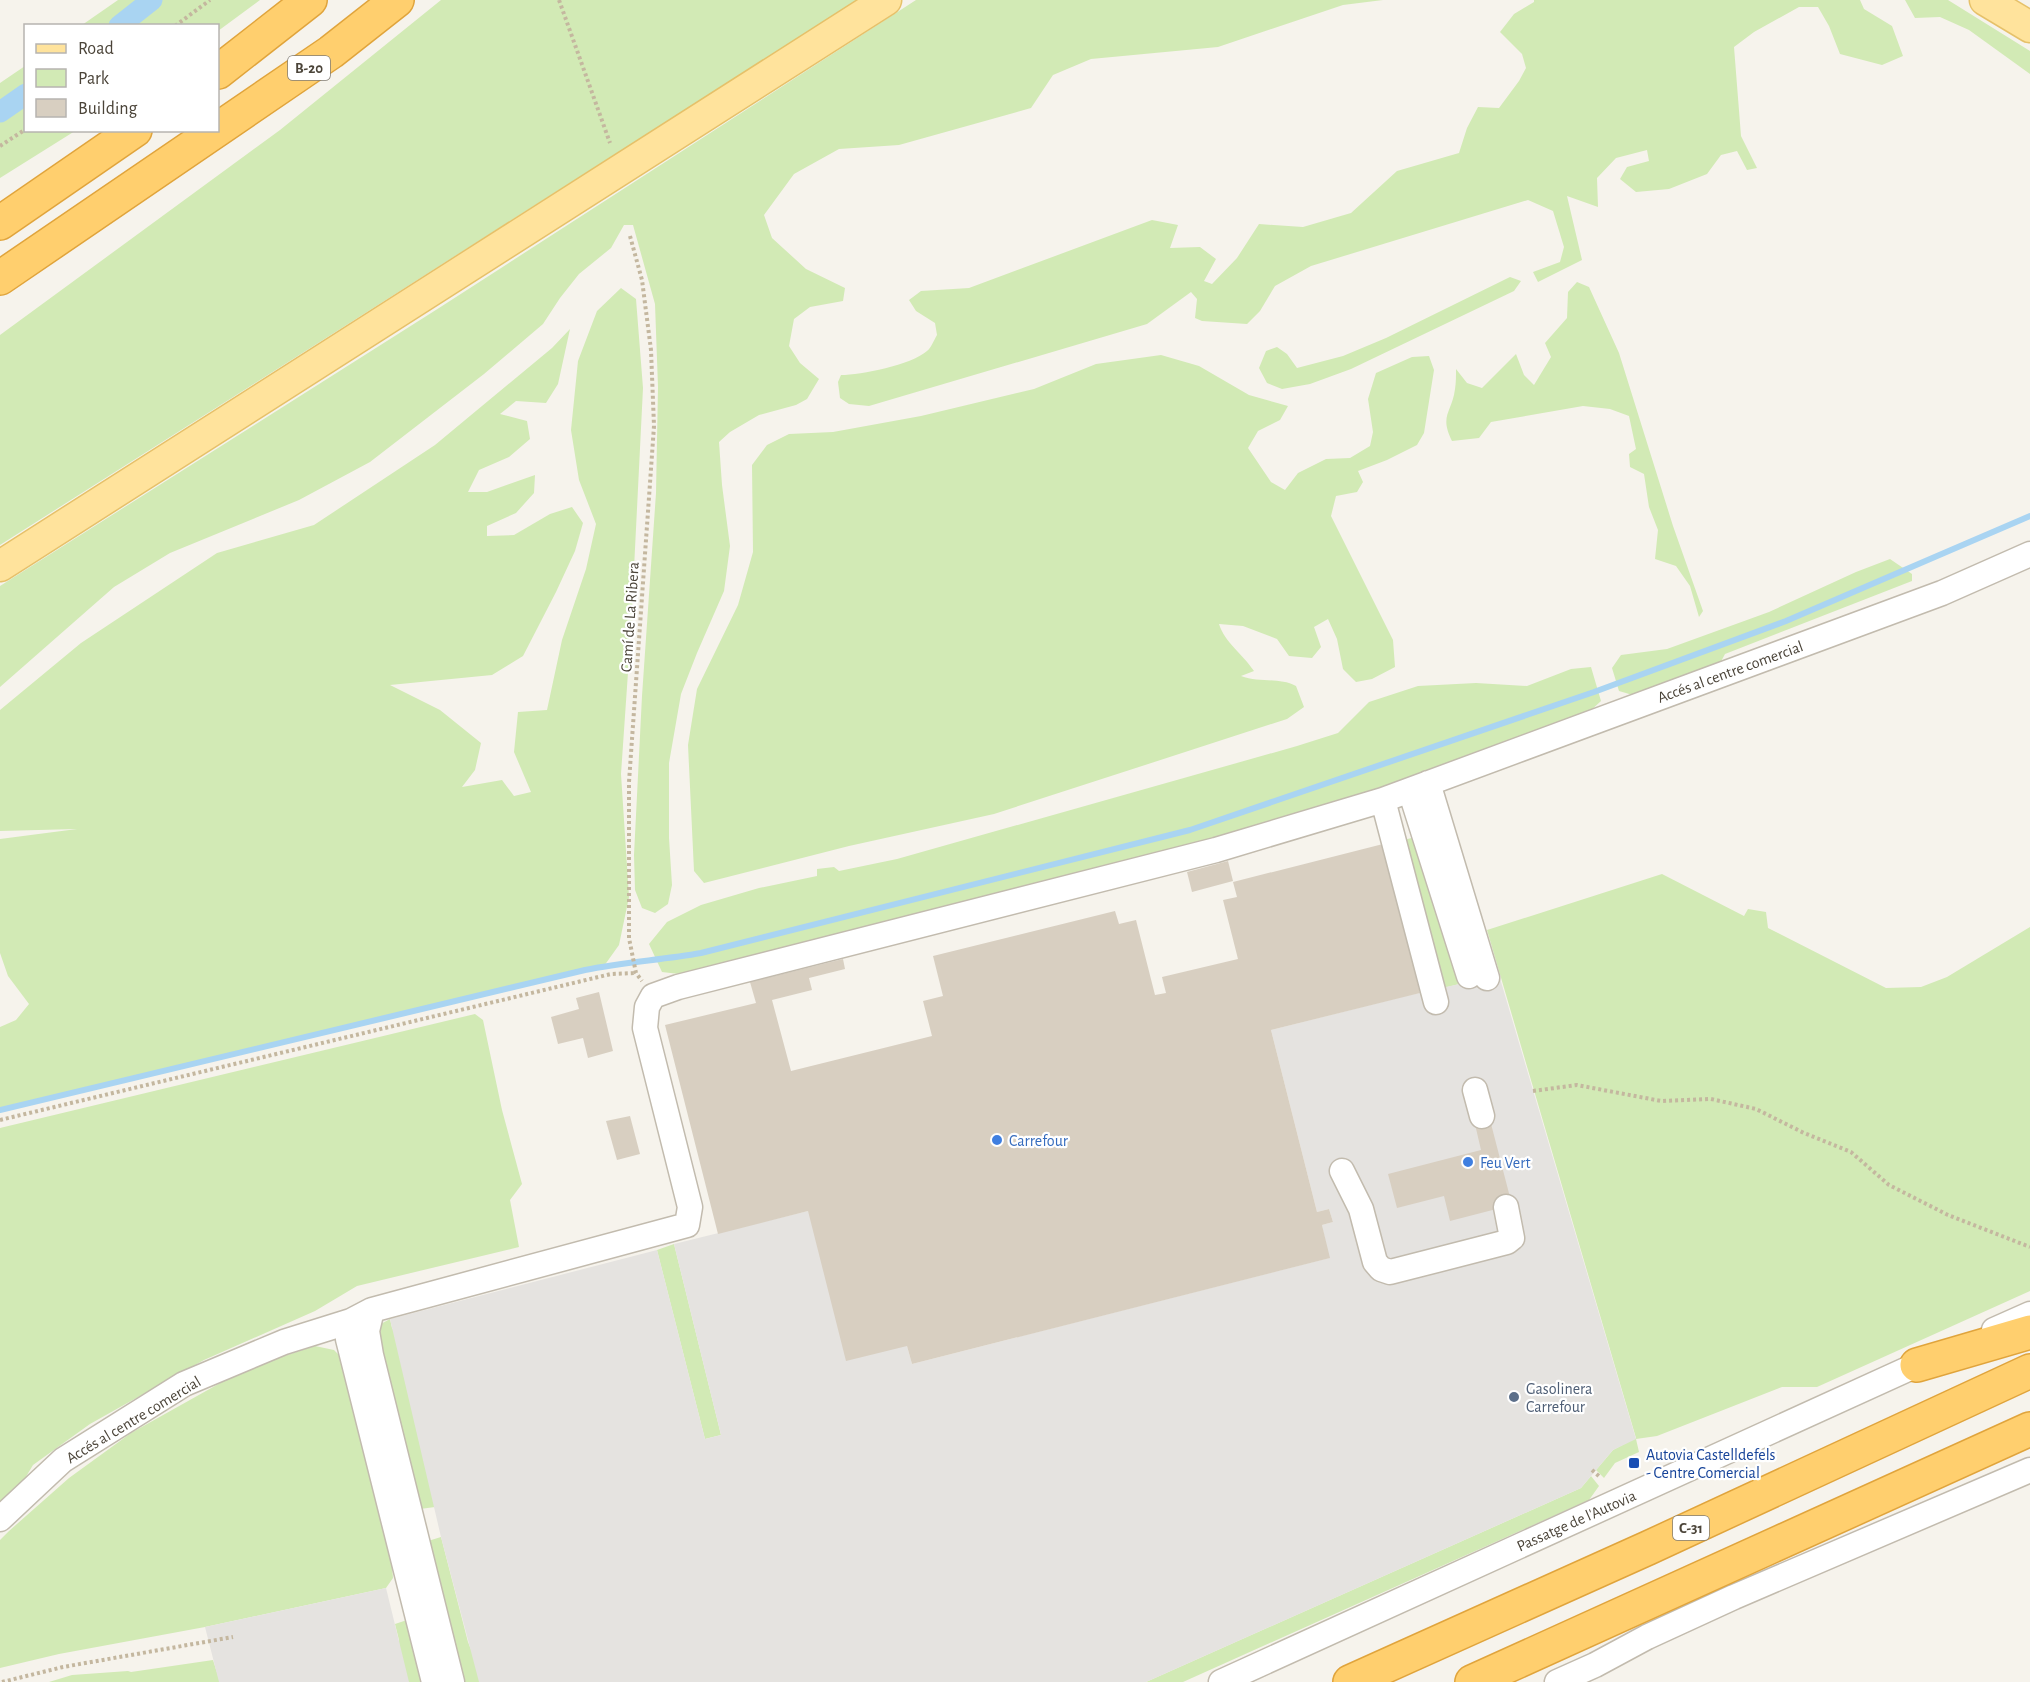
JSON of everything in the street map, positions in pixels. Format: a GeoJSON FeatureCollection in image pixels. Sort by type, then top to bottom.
{"type":"FeatureCollection","features":[{"type":"Feature","properties":{"kind":"highway"},"geometry":{"type":"LineString","coordinates":[[219,71],[310,0]]}},
{"type":"Feature","properties":{"kind":"highway","name":"B-20"},"geometry":{"type":"LineString","coordinates":[[219,129],[331,52],[397,0]]}},
{"type":"Feature","properties":{"kind":"highway"},"geometry":{"type":"LineString","coordinates":[[0,198],[117,132]]}},
{"type":"Feature","properties":{"kind":"highway"},"geometry":{"type":"LineString","coordinates":[[0,224],[132,132]]}},
{"type":"Feature","properties":{"kind":"highway","name":"B-20"},"geometry":{"type":"LineString","coordinates":[[0,278],[215,132]]}},
{"type":"Feature","properties":{"kind":"highway"},"geometry":{"type":"LineString","coordinates":[[0,303],[33,273],[75,229]]}},
{"type":"Feature","properties":{"kind":"highway"},"geometry":{"type":"LineString","coordinates":[[1917,1365],[2030,1332]]}},
{"type":"Feature","properties":{"kind":"highway","name":"C-31"},"geometry":{"type":"LineString","coordinates":[[1350,1682],[1648,1548],[2030,1371]]}},
{"type":"Feature","properties":{"kind":"highway"},"geometry":{"type":"LineString","coordinates":[[1472,1682],[2030,1429]]}},
{"type":"Feature","properties":{"kind":"main road"},"geometry":{"type":"LineString","coordinates":[[0,566],[886,0]]}},
{"type":"Feature","properties":{"kind":"main road"},"geometry":{"type":"LineString","coordinates":[[1985,0],[2030,27]]}},
{"type":"Feature","properties":{"kind":"street","name":"Accés al centre comercial"},"geometry":{"type":"LineString","coordinates":[[0,1519],[63,1460],[184,1384],[284,1342],[351,1321],[372,1310],[687,1225],[690,1207],[645,1029],[647,1007],[653,996],[689,984],[1216,850],[1383,800],[1942,593],[2030,554]]}},
{"type":"Feature","properties":{"kind":"street"},"geometry":{"type":"LineString","coordinates":[[1419,786],[1479,980]]}},
{"type":"Feature","properties":{"kind":"street"},"geometry":{"type":"LineString","coordinates":[[1383,800],[1436,1002]]}},
{"type":"Feature","properties":{"kind":"street"},"geometry":{"type":"LineString","coordinates":[[1475,1090],[1482,1116]]}},
{"type":"Feature","properties":{"kind":"street"},"geometry":{"type":"LineString","coordinates":[[1342,1171],[1361,1209],[1375,1262],[1381,1269],[1390,1272],[1507,1242],[1512,1238],[1506,1207]]}},
{"type":"Feature","properties":{"kind":"street"},"geometry":{"type":"LineString","coordinates":[[372,1310],[367,1331],[371,1355],[452,1682]]}},
{"type":"Feature","properties":{"kind":"street","name":"Passatge de l'Autovia"},"geometry":{"type":"LineString","coordinates":[[1221,1682],[2030,1314]]}},
{"type":"Feature","properties":{"kind":"street"},"geometry":{"type":"LineString","coordinates":[[351,1321],[348,1339],[434,1682]]}},
{"type":"Feature","properties":{"kind":"street"},"geometry":{"type":"LineString","coordinates":[[1557,1682],[1647,1637],[1725,1602],[2030,1470]]}},
{"type":"Feature","properties":{"kind":"path"},"geometry":{"type":"LineString","coordinates":[[178,24],[210,0]]}},
{"type":"Feature","properties":{"kind":"path"},"geometry":{"type":"LineString","coordinates":[[559,0],[610,143]]}},
{"type":"Feature","properties":{"kind":"path"},"geometry":{"type":"LineString","coordinates":[[0,146],[24,130]]}},
{"type":"Feature","properties":{"kind":"path","name":"Camí de La Ribera"},"geometry":{"type":"LineString","coordinates":[[630,236],[642,280],[651,350],[654,426],[629,782],[629,938],[636,973],[653,996]]}},
{"type":"Feature","properties":{"kind":"path"},"geometry":{"type":"LineString","coordinates":[[0,1120],[611,974],[636,973]]}},
{"type":"Feature","properties":{"kind":"path"},"geometry":{"type":"LineString","coordinates":[[1533,1091],[1576,1085],[1661,1101],[1711,1099],[1756,1109],[1851,1152],[1889,1185],[1948,1215],[2030,1246]]}},
{"type":"Feature","properties":{"kind":"path"},"geometry":{"type":"LineString","coordinates":[[1592,1470],[1600,1477]]}},
{"type":"Feature","properties":{"kind":"path"},"geometry":{"type":"LineString","coordinates":[[2,1682],[63,1667],[233,1637]]}},
{"type":"Feature","properties":{"kind":"green space"},"geometry":{"type":"Polygon","coordinates":[[[118,0],[260,0],[219,30],[219,24],[83,24],[118,0]]]}},
{"type":"Feature","properties":{"kind":"green space"},"geometry":{"type":"Polygon","coordinates":[[[441,0],[858,0],[0,545],[0,335],[280,130],[441,0]]]}},
{"type":"Feature","properties":{"kind":"green space"},"geometry":{"type":"Polygon","coordinates":[[[916,0],[1383,0],[1343,5],[1218,47],[1091,59],[1053,75],[1031,108],[899,145],[839,149],[794,174],[764,215],[772,238],[806,269],[845,288],[843,301],[810,307],[794,319],[789,346],[800,363],[819,379],[807,399],[796,405],[759,415],[730,432],[719,442],[730,546],[724,591],[681,694],[669,763],[669,838],[672,885],[668,904],[655,913],[642,908],[635,890],[634,855],[642,696],[656,493],[658,387],[655,304],[633,225],[624,225],[611,248],[579,274],[543,324],[484,374],[370,462],[299,500],[170,553],[114,587],[0,687],[0,586],[439,308],[916,0]]]}},
{"type":"Feature","properties":{"kind":"green space"},"geometry":{"type":"Polygon","coordinates":[[[1534,0],[1860,0],[1864,9],[1892,26],[1903,56],[1882,65],[1840,54],[1829,26],[1818,7],[1799,7],[1754,32],[1734,47],[1741,136],[1757,168],[1747,170],[1737,151],[1721,155],[1707,174],[1669,189],[1636,192],[1620,179],[1627,167],[1649,161],[1647,150],[1616,158],[1597,178],[1598,207],[1567,196],[1582,260],[1538,282],[1533,272],[1560,262],[1564,247],[1553,211],[1528,200],[1311,266],[1275,286],[1260,311],[1247,324],[1202,321],[1195,318],[1197,299],[1191,292],[1147,324],[869,406],[849,404],[840,398],[838,382],[841,375],[898,365],[920,356],[930,348],[937,335],[935,323],[916,311],[909,300],[921,291],[969,288],[1152,220],[1178,225],[1170,248],[1200,247],[1216,259],[1204,281],[1212,284],[1237,258],[1259,224],[1303,227],[1351,213],[1397,171],[1459,153],[1467,128],[1478,107],[1499,108],[1526,68],[1522,54],[1500,32],[1514,14],[1534,0]]]}},
{"type":"Feature","properties":{"kind":"green space"},"geometry":{"type":"Polygon","coordinates":[[[1905,0],[1948,0],[2030,51],[2030,74],[1969,30],[1940,17],[1915,18],[1905,0]]]}},
{"type":"Feature","properties":{"kind":"green space"},"geometry":{"type":"Polygon","coordinates":[[[24,67],[24,132],[73,132],[0,178],[0,83],[24,67]]]}},
{"type":"Feature","properties":{"kind":"green space"},"geometry":{"type":"Polygon","coordinates":[[[1510,277],[1521,281],[1514,291],[1351,369],[1310,384],[1282,389],[1267,383],[1259,368],[1266,351],[1277,347],[1287,354],[1297,368],[1343,356],[1386,338],[1510,277]]]}},
{"type":"Feature","properties":{"kind":"green space"},"geometry":{"type":"Polygon","coordinates":[[[1577,282],[1589,287],[1619,353],[1673,526],[1703,611],[1699,617],[1690,586],[1676,566],[1655,559],[1658,530],[1649,507],[1644,474],[1630,467],[1629,454],[1636,449],[1629,416],[1610,409],[1583,406],[1491,422],[1479,438],[1452,441],[1448,432],[1446,419],[1456,384],[1456,369],[1467,383],[1482,388],[1516,354],[1524,375],[1534,385],[1551,357],[1545,343],[1567,318],[1568,292],[1577,282]]]}},
{"type":"Feature","properties":{"kind":"green space"},"geometry":{"type":"Polygon","coordinates":[[[621,288],[636,299],[643,388],[621,774],[629,897],[619,945],[604,966],[0,1110],[0,1027],[16,1020],[29,1004],[8,976],[0,953],[0,839],[77,829],[0,831],[0,710],[81,643],[217,553],[314,525],[435,445],[552,348],[570,329],[558,384],[546,403],[516,401],[500,414],[527,421],[530,439],[509,457],[479,470],[468,492],[487,492],[535,475],[534,493],[516,513],[487,526],[487,536],[514,535],[550,514],[572,507],[583,523],[575,551],[556,592],[523,656],[492,675],[390,685],[440,710],[481,743],[475,770],[462,787],[502,780],[514,796],[531,792],[514,752],[518,712],[547,710],[562,640],[586,569],[596,524],[579,480],[571,430],[578,361],[597,311],[621,288]]]}},
{"type":"Feature","properties":{"kind":"green space"},"geometry":{"type":"Polygon","coordinates":[[[1161,355],[1199,366],[1249,395],[1288,406],[1280,420],[1258,431],[1248,448],[1271,482],[1285,490],[1298,473],[1326,459],[1350,458],[1370,446],[1373,432],[1368,399],[1376,373],[1412,357],[1429,356],[1434,370],[1424,433],[1417,445],[1358,471],[1363,482],[1357,492],[1336,496],[1331,516],[1393,640],[1395,667],[1372,679],[1356,682],[1343,669],[1337,639],[1328,619],[1314,627],[1321,647],[1312,658],[1289,656],[1277,639],[1243,626],[1219,624],[1225,637],[1254,671],[1241,676],[1296,686],[1304,707],[1287,719],[994,814],[849,846],[704,883],[694,871],[688,745],[697,689],[738,605],[753,552],[752,465],[767,445],[789,434],[833,432],[921,416],[1034,389],[1096,364],[1161,355]]]}},
{"type":"Feature","properties":{"kind":"green space"},"geometry":{"type":"Polygon","coordinates":[[[1890,559],[1912,574],[1912,581],[1725,654],[1716,671],[1636,696],[1619,691],[1612,668],[1621,655],[1667,649],[1769,612],[1890,559]]]}},
{"type":"Feature","properties":{"kind":"green space"},"geometry":{"type":"Polygon","coordinates":[[[1591,667],[1601,701],[1589,712],[1410,778],[1229,836],[679,974],[662,972],[649,944],[667,922],[701,905],[759,888],[817,876],[817,869],[834,867],[839,871],[897,859],[1297,746],[1338,733],[1369,702],[1418,686],[1476,683],[1527,686],[1571,669],[1591,667]]]}},
{"type":"Feature","properties":{"kind":"green space"},"geometry":{"type":"Polygon","coordinates":[[[1415,837],[1460,984],[1443,988],[1404,840],[1415,837]]]}},
{"type":"Feature","properties":{"kind":"green space"},"geometry":{"type":"Polygon","coordinates":[[[1662,874],[1744,916],[1748,909],[1766,912],[1768,928],[1886,988],[1921,987],[1947,977],[2030,927],[2030,1291],[1817,1387],[1782,1387],[1657,1436],[1636,1439],[1639,1452],[1615,1463],[1604,1478],[1596,1470],[1613,1450],[1636,1438],[1487,930],[1662,874]]]}},
{"type":"Feature","properties":{"kind":"green space"},"geometry":{"type":"Polygon","coordinates":[[[475,1014],[483,1020],[502,1110],[522,1184],[510,1200],[519,1247],[357,1286],[315,1311],[204,1360],[90,1424],[33,1465],[24,1480],[0,1507],[0,1128],[475,1014]]]}},
{"type":"Feature","properties":{"kind":"green space"},"geometry":{"type":"Polygon","coordinates":[[[674,1244],[721,1435],[705,1439],[657,1250],[674,1244]]]}},
{"type":"Feature","properties":{"kind":"green space"},"geometry":{"type":"Polygon","coordinates":[[[390,1319],[392,1328],[404,1347],[435,1507],[420,1509],[388,1423],[377,1326],[390,1319]]]}},
{"type":"Feature","properties":{"kind":"green space"},"geometry":{"type":"Polygon","coordinates":[[[315,1346],[334,1350],[344,1360],[391,1554],[393,1578],[386,1588],[0,1668],[0,1540],[69,1478],[131,1433],[247,1368],[315,1346]]]}},
{"type":"Feature","properties":{"kind":"green space"},"geometry":{"type":"Polygon","coordinates":[[[1591,1476],[1599,1486],[1589,1500],[1183,1682],[1146,1682],[1581,1488],[1591,1476]]]}},
{"type":"Feature","properties":{"kind":"green space"},"geometry":{"type":"Polygon","coordinates":[[[441,1537],[468,1642],[484,1682],[464,1682],[463,1676],[446,1654],[453,1636],[428,1541],[441,1537]]]}},
{"type":"Feature","properties":{"kind":"green space"},"geometry":{"type":"Polygon","coordinates":[[[407,1620],[426,1682],[400,1682],[399,1640],[395,1624],[407,1620]]]}},
{"type":"Feature","properties":{"kind":"green space"},"geometry":{"type":"Polygon","coordinates":[[[213,1660],[220,1682],[49,1682],[72,1675],[131,1672],[213,1660]]]}},
{"type":"Feature","properties":{"kind":"shaded area"},"geometry":{"type":"Polygon","coordinates":[[[1499,975],[1636,1439],[1613,1450],[1581,1488],[1146,1682],[479,1682],[441,1537],[390,1319],[657,1250],[705,1439],[721,1435],[674,1244],[808,1211],[907,1346],[912,1364],[1329,1258],[1322,1225],[1333,1222],[1329,1209],[1317,1212],[1271,1030],[1499,975]]]}},
{"type":"Feature","properties":{"kind":"shaded area"},"geometry":{"type":"Polygon","coordinates":[[[386,1588],[409,1682],[219,1682],[205,1627],[386,1588]]]}},
{"type":"Feature","properties":{"kind":"building","name":"Carrefour"},"geometry":{"type":"Polygon","coordinates":[[[1383,844],[1420,993],[1271,1030],[1317,1212],[1329,1209],[1333,1222],[1322,1225],[1330,1258],[912,1364],[907,1346],[846,1361],[808,1211],[718,1234],[665,1025],[756,1003],[750,982],[843,959],[845,969],[809,978],[812,990],[772,1000],[791,1071],[932,1036],[923,1001],[943,996],[933,956],[1115,911],[1119,924],[1136,920],[1155,995],[1166,993],[1162,977],[1238,959],[1223,900],[1237,897],[1233,882],[1383,844]]]}},
{"type":"Feature","properties":{"kind":"building"},"geometry":{"type":"Polygon","coordinates":[[[1228,861],[1233,881],[1192,892],[1187,872],[1228,861]]]}},
{"type":"Feature","properties":{"kind":"building"},"geometry":{"type":"Polygon","coordinates":[[[599,992],[613,1051],[588,1058],[583,1038],[558,1044],[551,1017],[579,1009],[576,998],[599,992]]]}},
{"type":"Feature","properties":{"kind":"building"},"geometry":{"type":"Polygon","coordinates":[[[630,1116],[640,1154],[617,1160],[606,1121],[630,1116]]]}},
{"type":"Feature","properties":{"kind":"building","name":"Feu Vert"},"geometry":{"type":"Polygon","coordinates":[[[1489,1116],[1512,1205],[1450,1221],[1444,1196],[1397,1208],[1388,1174],[1481,1150],[1474,1120],[1489,1116]]]}},
{"type":"Feature","properties":{"kind":"waterway"},"geometry":{"type":"LineString","coordinates":[[122,24],[152,0]]}},
{"type":"Feature","properties":{"kind":"waterway"},"geometry":{"type":"LineString","coordinates":[[0,112],[24,95]]}},
{"type":"Feature","properties":{"kind":"waterway"},"geometry":{"type":"LineString","coordinates":[[0,1110],[585,970],[701,953],[1190,830],[1594,692],[1786,621],[2030,516]]}},
{"type":"Feature","properties":{"kind":"place","name":"Carrefour"},"geometry":{"type":"Point","coordinates":[997,1140]}},
{"type":"Feature","properties":{"kind":"place","name":"Feu Vert"},"geometry":{"type":"Point","coordinates":[1468,1162]}},
{"type":"Feature","properties":{"kind":"place","name":"Gasolinera Carrefour"},"geometry":{"type":"Point","coordinates":[1514,1397]}},
{"type":"Feature","properties":{"kind":"place","name":"Autovia Castelldefels - Centre Comercial"},"geometry":{"type":"Point","coordinates":[1634,1463]}}]}
